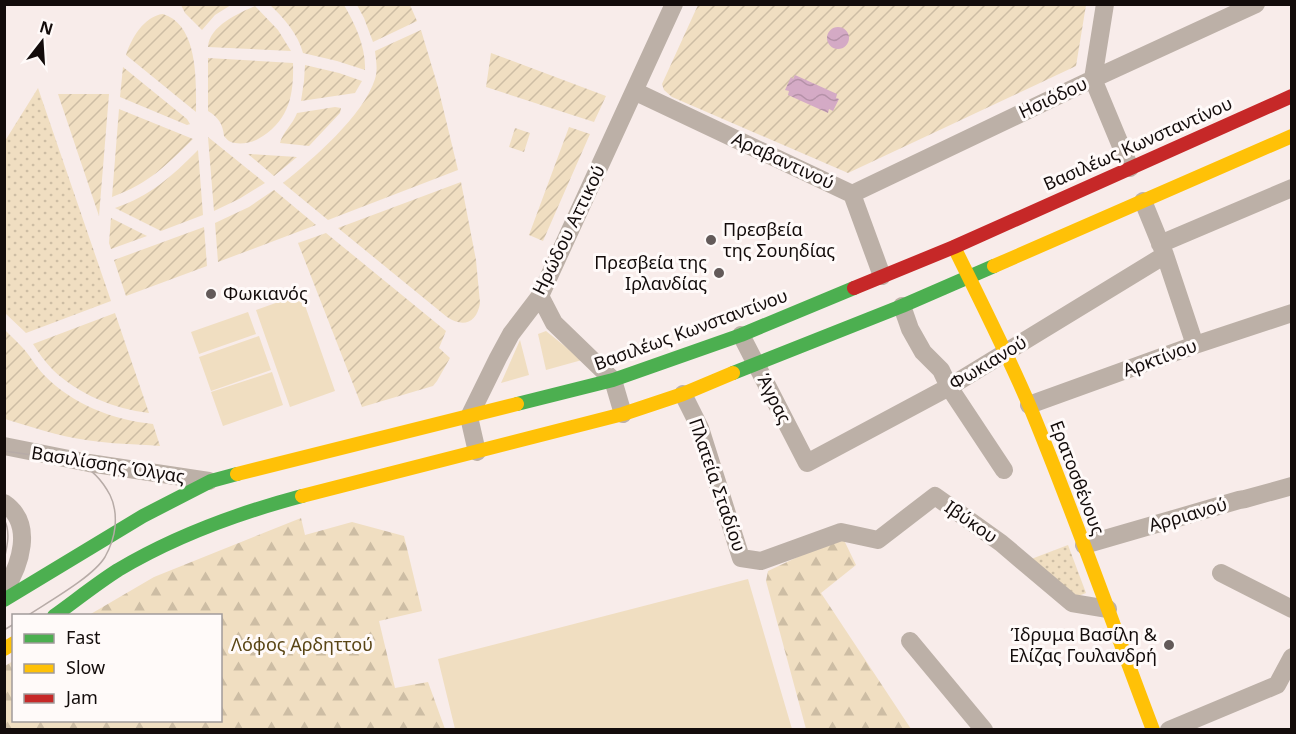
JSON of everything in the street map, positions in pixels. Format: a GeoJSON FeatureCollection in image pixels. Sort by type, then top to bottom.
{"type":"FeatureCollection","features":[{"type":"Feature","properties":{"kind":"main road","name":"Βασιλέως Κωνσταντίνου"},"geometry":{"type":"LineString","coordinates":[[4,600],[143,516],[211,481],[613,380],[741,334],[954,247],[1292,96]]}},
{"type":"Feature","properties":{"kind":"main road"},"geometry":{"type":"LineString","coordinates":[[55,614],[117,571],[200,529],[288,500],[623,414],[683,394],[755,363],[902,306],[1292,136]]}},
{"type":"Feature","properties":{"kind":"main road","name":"Ερατοσθένους"},"geometry":{"type":"LineString","coordinates":[[954,247],[1006,352],[1029,405],[1153,729]]}},
{"type":"Feature","properties":{"kind":"street","name":"Ηρώδου Αττικού"},"geometry":{"type":"LineString","coordinates":[[469,417],[511,334],[540,296],[674,4]]}},
{"type":"Feature","properties":{"kind":"street"},"geometry":{"type":"LineString","coordinates":[[1105,4],[1093,79],[1130,168]]}},
{"type":"Feature","properties":{"kind":"street","name":"Ησιόδου"},"geometry":{"type":"LineString","coordinates":[[852,194],[1256,4]]}},
{"type":"Feature","properties":{"kind":"street","name":"Αραβαντινού"},"geometry":{"type":"LineString","coordinates":[[634,91],[852,194],[882,276]]}},
{"type":"Feature","properties":{"kind":"street","name":"Φωκιανού"},"geometry":{"type":"LineString","coordinates":[[807,463],[950,387],[1162,250],[1292,188]]}},
{"type":"Feature","properties":{"kind":"street"},"geometry":{"type":"LineString","coordinates":[[1143,201],[1195,345]]}},
{"type":"Feature","properties":{"kind":"street"},"geometry":{"type":"LineString","coordinates":[[540,296],[554,323],[613,380],[623,414]]}},
{"type":"Feature","properties":{"kind":"street"},"geometry":{"type":"LineString","coordinates":[[902,306],[910,329],[923,352],[941,370],[1004,470]]}},
{"type":"Feature","properties":{"kind":"street","name":"Αρκτίνου"},"geometry":{"type":"LineString","coordinates":[[1029,405],[1195,345],[1292,313]]}},
{"type":"Feature","properties":{"kind":"street","name":"Άγρας"},"geometry":{"type":"LineString","coordinates":[[741,334],[807,463]]}},
{"type":"Feature","properties":{"kind":"street","name":"Πλατεία Σταδίου"},"geometry":{"type":"LineString","coordinates":[[683,394],[700,428],[741,558],[761,561]]}},
{"type":"Feature","properties":{"kind":"street"},"geometry":{"type":"LineString","coordinates":[[469,417],[477,452]]}},
{"type":"Feature","properties":{"kind":"street","name":"Βασιλίσσης Όλγας"},"geometry":{"type":"LineString","coordinates":[[4,446],[88,463],[211,481]]}},
{"type":"Feature","properties":{"kind":"street","name":"Αρριανού"},"geometry":{"type":"LineString","coordinates":[[1084,545],[1292,486]]}},
{"type":"Feature","properties":{"kind":"street","name":"Ιβύκου"},"geometry":{"type":"LineString","coordinates":[[761,561],[841,532],[878,540],[935,496],[1001,543],[1072,603],[1108,609]]}},
{"type":"Feature","properties":{"kind":"street"},"geometry":{"type":"LineString","coordinates":[[4,591],[14,574],[22,546],[19,520],[6,504]]}},
{"type":"Feature","properties":{"kind":"street"},"geometry":{"type":"LineString","coordinates":[[1221,573],[1292,609]]}},
{"type":"Feature","properties":{"kind":"street"},"geometry":{"type":"LineString","coordinates":[[910,641],[984,729]]}},
{"type":"Feature","properties":{"kind":"street"},"geometry":{"type":"LineString","coordinates":[[1169,729],[1277,685],[1292,657]]}},
{"type":"Feature","properties":{"kind":"green space"},"geometry":{"type":"Polygon","coordinates":[[[181,4],[231,5],[215,15],[202,30],[185,13],[181,4]]]}},
{"type":"Feature","properties":{"kind":"green space"},"geometry":{"type":"Polygon","coordinates":[[[270,5],[344,5],[362,44],[365,70],[303,53],[290,27],[270,5]]]}},
{"type":"Feature","properties":{"kind":"green space"},"geometry":{"type":"Polygon","coordinates":[[[357,5],[410,5],[417,21],[373,42],[357,5]]]}},
{"type":"Feature","properties":{"kind":"green space"},"geometry":{"type":"Polygon","coordinates":[[[698,5],[1086,5],[1076,66],[848,173],[672,97],[664,90],[662,84],[698,5]]]}},
{"type":"Feature","properties":{"kind":"green space"},"geometry":{"type":"Polygon","coordinates":[[[255,6],[278,30],[291,51],[208,47],[210,39],[219,27],[255,6]]]}},
{"type":"Feature","properties":{"kind":"green space"},"geometry":{"type":"Polygon","coordinates":[[[163,14],[175,20],[189,42],[195,71],[196,112],[126,55],[139,29],[150,19],[163,14]]]}},
{"type":"Feature","properties":{"kind":"green space"},"geometry":{"type":"Polygon","coordinates":[[[421,30],[438,87],[458,170],[328,220],[283,183],[336,136],[360,107],[375,79],[377,69],[375,51],[421,30]]]}},
{"type":"Feature","properties":{"kind":"green space"},"geometry":{"type":"Polygon","coordinates":[[[491,53],[606,96],[594,122],[486,87],[491,53]]]}},
{"type":"Feature","properties":{"kind":"green space"},"geometry":{"type":"Polygon","coordinates":[[[208,58],[293,63],[291,97],[288,107],[277,124],[255,140],[238,143],[228,140],[224,136],[219,121],[208,111],[208,58]]]}},
{"type":"Feature","properties":{"kind":"green space"},"geometry":{"type":"Polygon","coordinates":[[[305,65],[362,81],[355,93],[301,101],[305,65]]]}},
{"type":"Feature","properties":{"kind":"green space"},"geometry":{"type":"Polygon","coordinates":[[[123,67],[187,119],[190,124],[187,125],[120,97],[123,67]]]}},
{"type":"Feature","properties":{"kind":"green space"},"geometry":{"type":"Polygon","coordinates":[[[38,88],[111,301],[26,333],[5,313],[5,141],[38,88]]]}},
{"type":"Feature","properties":{"kind":"green space"},"geometry":{"type":"Polygon","coordinates":[[[58,94],[109,94],[99,216],[58,94]]]}},
{"type":"Feature","properties":{"kind":"green space"},"geometry":{"type":"Polygon","coordinates":[[[341,108],[340,113],[309,146],[280,143],[297,113],[341,108]]]}},
{"type":"Feature","properties":{"kind":"green space"},"geometry":{"type":"Polygon","coordinates":[[[119,109],[193,139],[147,180],[112,197],[119,109]]]}},
{"type":"Feature","properties":{"kind":"green space"},"geometry":{"type":"Polygon","coordinates":[[[569,127],[590,134],[543,241],[529,235],[569,127]]]}},
{"type":"Feature","properties":{"kind":"green space"},"geometry":{"type":"Polygon","coordinates":[[[515,128],[530,133],[524,152],[509,147],[515,128]]]}},
{"type":"Feature","properties":{"kind":"green space"},"geometry":{"type":"Polygon","coordinates":[[[208,137],[265,183],[214,211],[208,137]]]}},
{"type":"Feature","properties":{"kind":"green space"},"geometry":{"type":"Polygon","coordinates":[[[198,150],[203,215],[161,231],[115,208],[150,191],[179,169],[198,150]]]}},
{"type":"Feature","properties":{"kind":"green space"},"geometry":{"type":"Polygon","coordinates":[[[248,154],[250,154],[297,157],[274,176],[248,154]]]}},
{"type":"Feature","properties":{"kind":"green space"},"geometry":{"type":"Polygon","coordinates":[[[461,182],[476,260],[480,303],[476,315],[464,323],[447,317],[338,228],[461,182]]]}},
{"type":"Feature","properties":{"kind":"green space"},"geometry":{"type":"Polygon","coordinates":[[[274,190],[316,225],[218,262],[215,223],[249,207],[274,190]]]}},
{"type":"Feature","properties":{"kind":"green space"},"geometry":{"type":"Polygon","coordinates":[[[111,218],[147,236],[111,249],[109,243],[111,218]]]}},
{"type":"Feature","properties":{"kind":"green space"},"geometry":{"type":"Polygon","coordinates":[[[204,227],[207,266],[126,296],[114,260],[204,227]]]}},
{"type":"Feature","properties":{"kind":"green space"},"geometry":{"type":"Polygon","coordinates":[[[326,233],[446,331],[439,348],[450,358],[433,386],[362,407],[298,243],[326,233]]]}},
{"type":"Feature","properties":{"kind":"green space"},"geometry":{"type":"Polygon","coordinates":[[[301,294],[335,391],[290,407],[256,310],[301,294]]]}},
{"type":"Feature","properties":{"kind":"green space"},"geometry":{"type":"Polygon","coordinates":[[[248,312],[256,334],[199,354],[191,332],[248,312]]]}},
{"type":"Feature","properties":{"kind":"green space"},"geometry":{"type":"Polygon","coordinates":[[[115,313],[149,413],[110,404],[85,393],[53,370],[33,344],[115,313]]]}},
{"type":"Feature","properties":{"kind":"green space"},"geometry":{"type":"Polygon","coordinates":[[[5,330],[41,372],[67,394],[108,414],[153,424],[160,446],[76,438],[5,419],[5,330]]]}},
{"type":"Feature","properties":{"kind":"green space"},"geometry":{"type":"Polygon","coordinates":[[[546,331],[582,360],[546,370],[538,334],[546,331]]]}},
{"type":"Feature","properties":{"kind":"green space"},"geometry":{"type":"Polygon","coordinates":[[[259,336],[271,370],[211,391],[199,357],[259,336]]]}},
{"type":"Feature","properties":{"kind":"green space"},"geometry":{"type":"Polygon","coordinates":[[[520,340],[529,375],[501,383],[520,340]]]}},
{"type":"Feature","properties":{"kind":"green space"},"geometry":{"type":"Polygon","coordinates":[[[272,372],[283,405],[223,426],[211,392],[272,372]]]}},
{"type":"Feature","properties":{"kind":"green space","name":"Λόφος Αρδηττού"},"geometry":{"type":"Polygon","coordinates":[[[301,518],[305,535],[352,522],[404,536],[422,611],[379,621],[395,688],[428,682],[445,729],[5,729],[5,666],[12,662],[12,722],[222,722],[222,614],[91,614],[154,577],[301,518]]]}},
{"type":"Feature","properties":{"kind":"green space"},"geometry":{"type":"Polygon","coordinates":[[[842,536],[856,565],[821,593],[911,729],[806,729],[766,581],[768,571],[842,536]]]}},
{"type":"Feature","properties":{"kind":"green space"},"geometry":{"type":"Polygon","coordinates":[[[1068,545],[1086,593],[1073,598],[1026,561],[1068,545]]]}},
{"type":"Feature","properties":{"kind":"green space"},"geometry":{"type":"Polygon","coordinates":[[[748,579],[792,729],[455,729],[438,659],[748,579]]]}},
{"type":"Feature","properties":{"kind":"water"},"geometry":{"type":"Polygon","coordinates":[[[838,27],[846,30],[849,38],[846,46],[838,49],[830,46],[827,38],[830,30],[838,27]]]}},
{"type":"Feature","properties":{"kind":"water"},"geometry":{"type":"Polygon","coordinates":[[[795,75],[837,94],[836,98],[839,99],[833,111],[829,109],[828,113],[788,95],[789,91],[785,90],[791,77],[793,79],[795,75]]]}},
{"type":"Feature","properties":{"kind":"tram line"},"geometry":{"type":"LineString","coordinates":[[4,451],[74,461],[92,472],[104,485],[112,499],[115,511],[113,539],[107,554],[99,565],[69,589],[30,614]]}},
{"type":"Feature","properties":{"kind":"tram line"},"geometry":{"type":"LineString","coordinates":[[4,519],[8,534],[4,560]]}},
{"type":"Feature","properties":{"kind":"tram line"},"geometry":{"type":"LineString","coordinates":[[4,630],[12,625]]}},
{"type":"Feature","properties":{"kind":"traffic: fast"},"geometry":{"type":"LineString","coordinates":[[733,373],[902,306],[994,266]]}},
{"type":"Feature","properties":{"kind":"traffic: fast"},"geometry":{"type":"LineString","coordinates":[[517,404],[613,380],[741,335],[854,288]]}},
{"type":"Feature","properties":{"kind":"traffic: fast"},"geometry":{"type":"LineString","coordinates":[[4,600],[143,516],[211,481],[237,474]]}},
{"type":"Feature","properties":{"kind":"traffic: fast"},"geometry":{"type":"LineString","coordinates":[[57,614],[118,570],[162,546],[231,518],[302,496]]}},
{"type":"Feature","properties":{"kind":"traffic: slow"},"geometry":{"type":"LineString","coordinates":[[994,266],[1292,136]]}},
{"type":"Feature","properties":{"kind":"traffic: slow"},"geometry":{"type":"LineString","coordinates":[[954,247],[1030,407],[1153,730]]}},
{"type":"Feature","properties":{"kind":"traffic: slow"},"geometry":{"type":"LineString","coordinates":[[302,496],[623,414],[683,394],[733,373]]}},
{"type":"Feature","properties":{"kind":"traffic: slow"},"geometry":{"type":"LineString","coordinates":[[237,474],[517,404]]}},
{"type":"Feature","properties":{"kind":"traffic: slow"},"geometry":{"type":"LineString","coordinates":[[4,649],[12,644]]}},
{"type":"Feature","properties":{"kind":"traffic: jam"},"geometry":{"type":"LineString","coordinates":[[854,288],[954,247],[1292,96]]}},
{"type":"Feature","properties":{"kind":"place","name":"Πρεσβεία της Σουηδίας"},"geometry":{"type":"Point","coordinates":[711,240]}},
{"type":"Feature","properties":{"kind":"place","name":"Πρεσβεία της Ιρλανδίας"},"geometry":{"type":"Point","coordinates":[719,273]}},
{"type":"Feature","properties":{"kind":"place","name":"Φωκιανός"},"geometry":{"type":"Point","coordinates":[211,294]}},
{"type":"Feature","properties":{"kind":"place","name":"Ίδρυμα Βασίλη & Ελίζας Γουλανδρή"},"geometry":{"type":"Point","coordinates":[1169,645]}}]}
